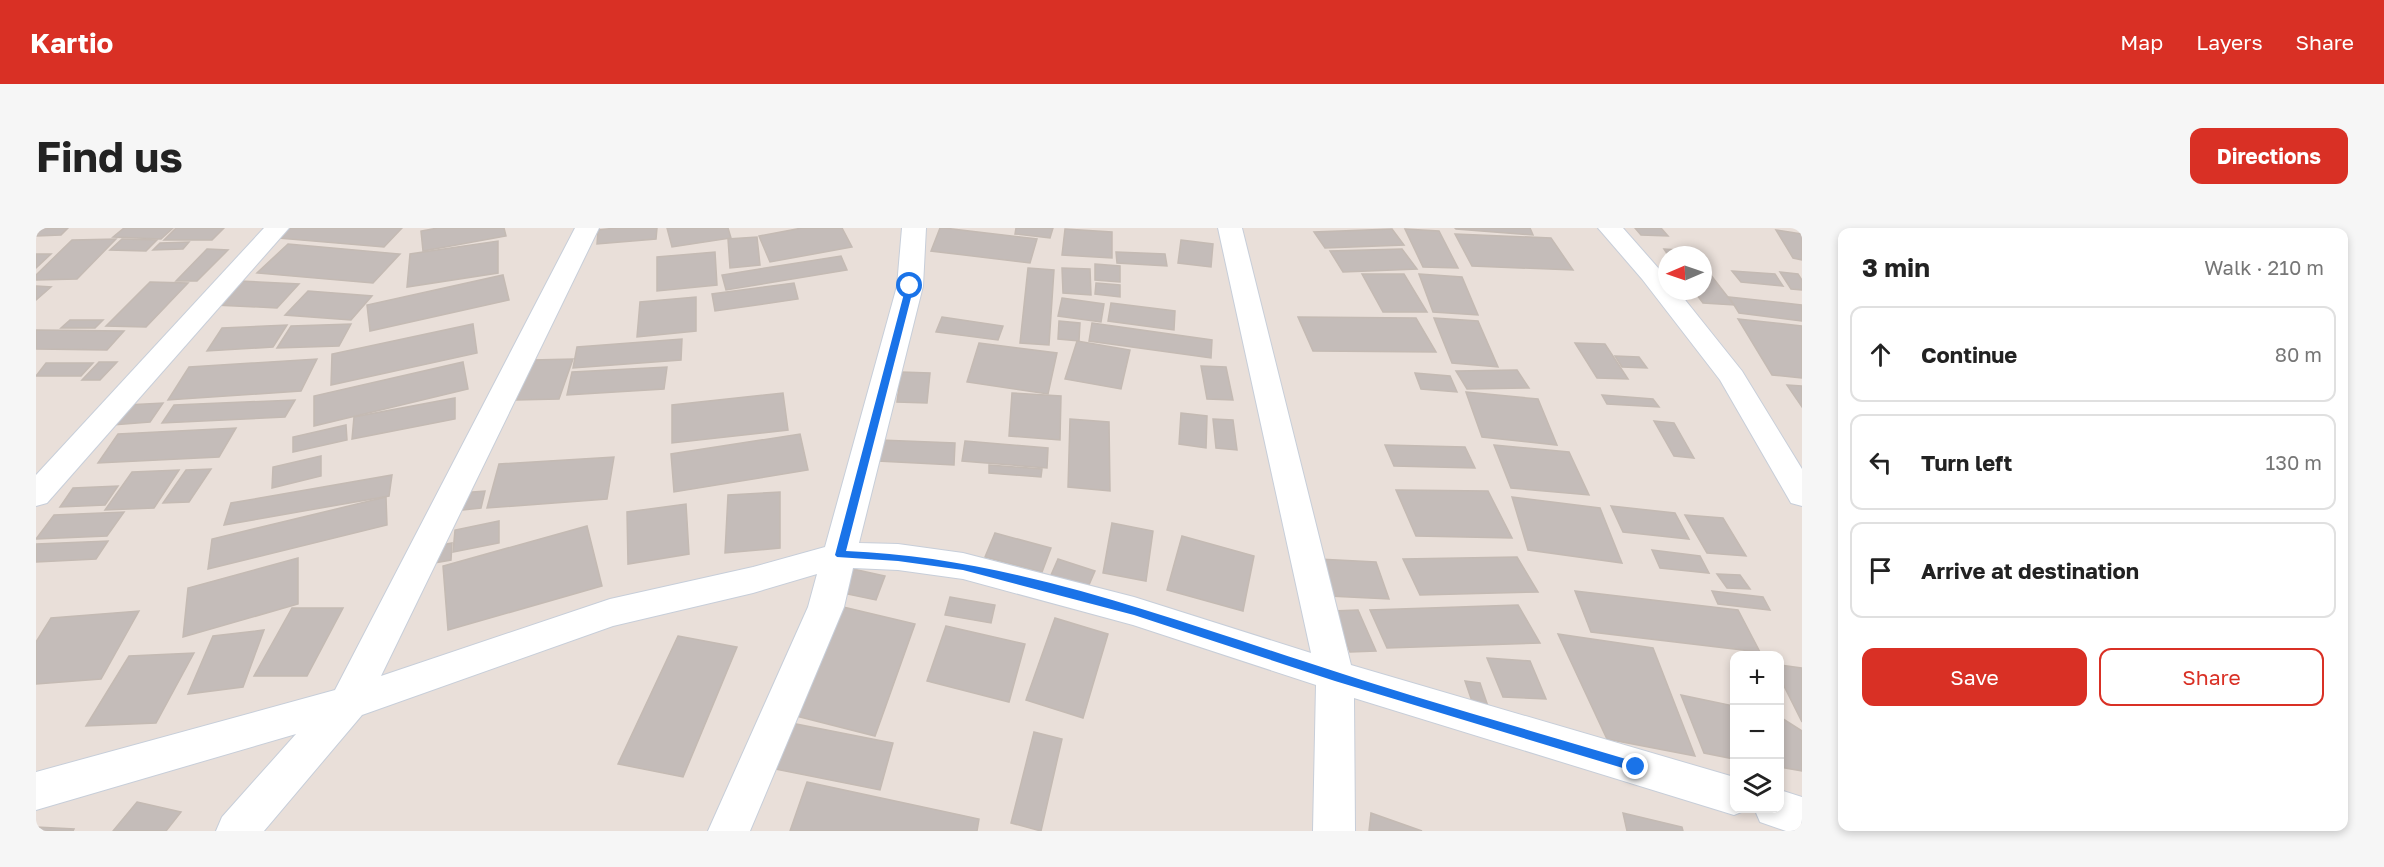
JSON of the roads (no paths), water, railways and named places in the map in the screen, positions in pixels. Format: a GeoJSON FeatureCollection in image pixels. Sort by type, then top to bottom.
{"type":"FeatureCollection","features":[{"type":"Feature","properties":{"kind":"street"},"geometry":{"type":"LineString","coordinates":[[36,495],[277,228]]}},
{"type":"Feature","properties":{"kind":"street"},"geometry":{"type":"LineString","coordinates":[[237,831],[348,704],[587,228]]}},
{"type":"Feature","properties":{"kind":"street"},"geometry":{"type":"LineString","coordinates":[[729,831],[826,607],[910,286],[914,228]]}},
{"type":"Feature","properties":{"kind":"street"},"geometry":{"type":"LineString","coordinates":[[1230,228],[1335,676],[1334,831]]}},
{"type":"Feature","properties":{"kind":"street"},"geometry":{"type":"LineString","coordinates":[[1610,228],[1651,274],[1732,376],[1802,495]]}},
{"type":"Feature","properties":{"kind":"street"},"geometry":{"type":"LineString","coordinates":[[36,790],[348,704],[610,613],[753,580],[840,555],[898,557],[963,566],[1134,611],[1335,676],[1730,795]]}},
{"type":"Feature","properties":{"kind":"street"},"geometry":{"type":"LineString","coordinates":[[1784,811],[1802,817]]}}]}
